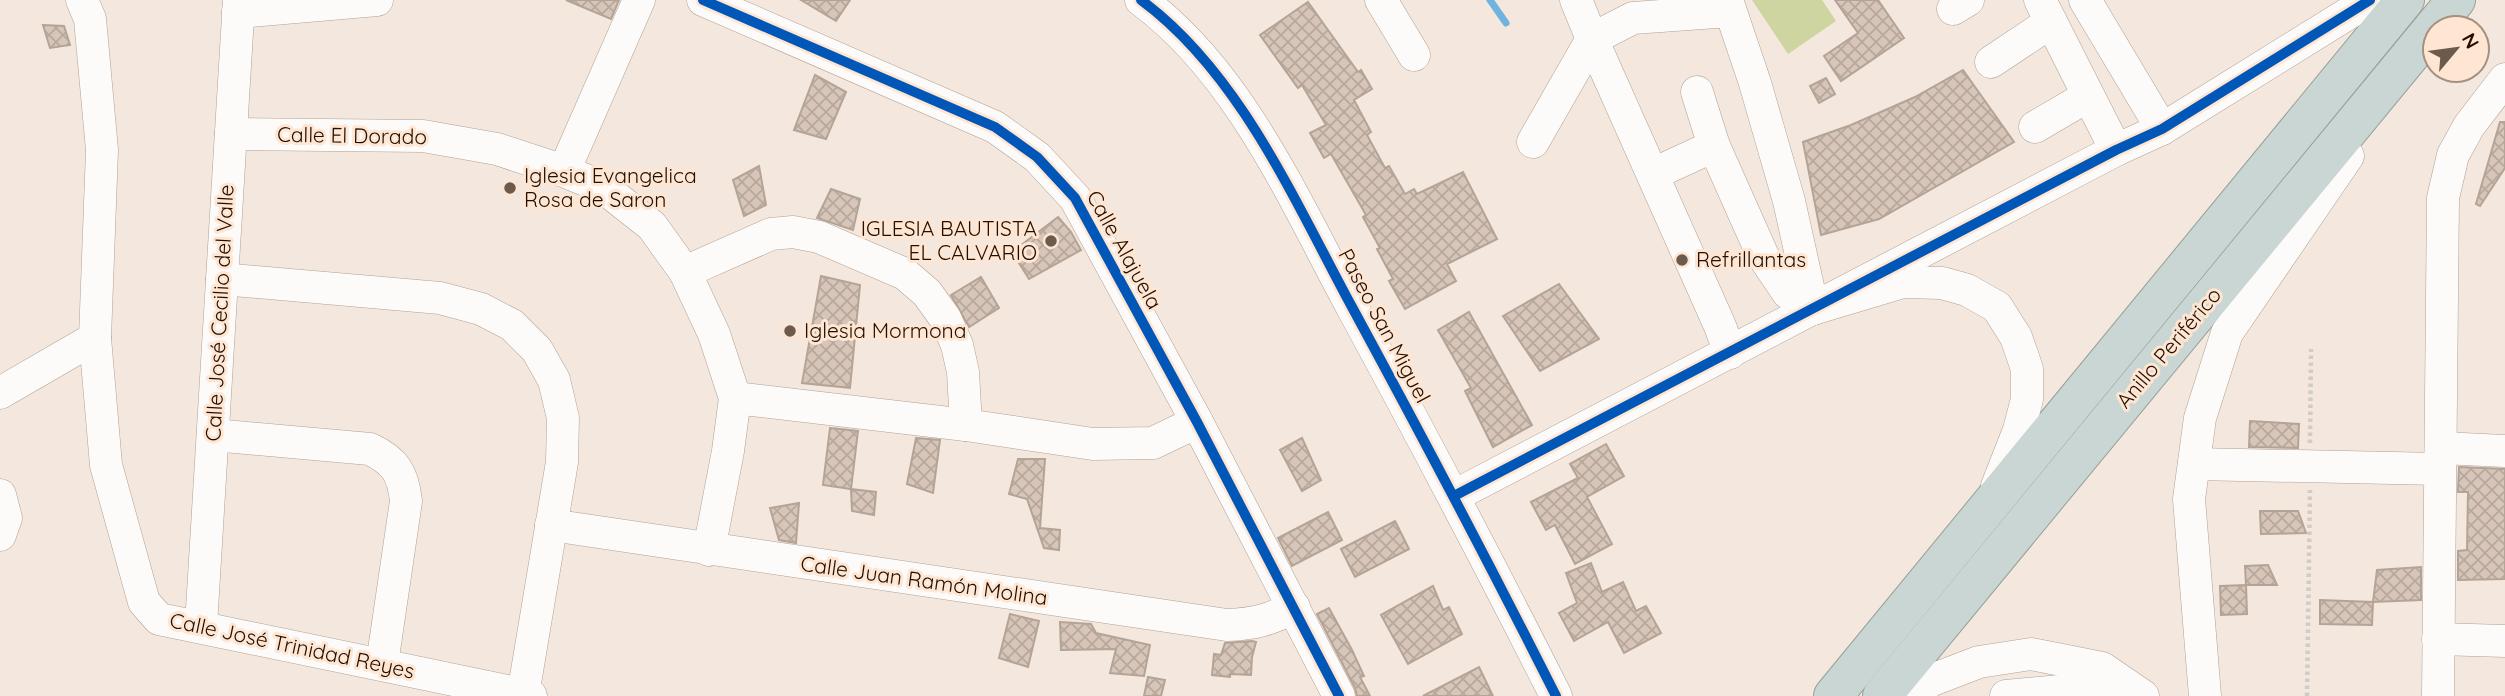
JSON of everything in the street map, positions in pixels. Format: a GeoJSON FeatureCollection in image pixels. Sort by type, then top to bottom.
{"type":"FeatureCollection","features":[{"type":"Feature","properties":{"kind":"highway","name":"Anillo Periférico"},"geometry":{"type":"LineString","coordinates":[[1833,696],[2405,0]]}},
{"type":"Feature","properties":{"kind":"highway","name":"Anillo Periférico"},"geometry":{"type":"LineString","coordinates":[[1882,696],[2449,9]]}},
{"type":"Feature","properties":{"kind":"street","name":"Calle José Trinidad Reyes"},"geometry":{"type":"LineString","coordinates":[[82,0],[90,19],[102,150],[95,338],[106,465],[144,603],[159,619],[527,695]]}},
{"type":"Feature","properties":{"kind":"street"},"geometry":{"type":"LineString","coordinates":[[238,6],[377,0]]}},
{"type":"Feature","properties":{"kind":"street"},"geometry":{"type":"LineString","coordinates":[[564,171],[639,0]]}},
{"type":"Feature","properties":{"kind":"street","name":"Calle Alajuela"},"geometry":{"type":"LineString","coordinates":[[703,0],[995,128],[1037,157],[1074,198],[1197,422],[1339,696]]}},
{"type":"Feature","properties":{"kind":"street","name":"Paseo San Miguel"},"geometry":{"type":"LineString","coordinates":[[1142,0],[1199,54],[1238,103],[1272,159],[1454,496],[1556,696]]}},
{"type":"Feature","properties":{"kind":"street"},"geometry":{"type":"LineString","coordinates":[[1381,0],[1414,55]]}},
{"type":"Feature","properties":{"kind":"street"},"geometry":{"type":"LineString","coordinates":[[1576,0],[1730,353]]}},
{"type":"Feature","properties":{"kind":"street"},"geometry":{"type":"LineString","coordinates":[[2085,0],[2162,129]]}},
{"type":"Feature","properties":{"kind":"street"},"geometry":{"type":"LineString","coordinates":[[1454,496],[2116,150],[2162,129],[2370,0]]}},
{"type":"Feature","properties":{"kind":"street","name":"Calle José Cecilio del Valle"},"geometry":{"type":"LineString","coordinates":[[201,626],[238,6]]}},
{"type":"Feature","properties":{"kind":"street"},"geometry":{"type":"LineString","coordinates":[[1533,142],[1592,39],[1633,18],[1728,6],[1755,83],[1789,201],[1813,309]]}},
{"type":"Feature","properties":{"kind":"street"},"geometry":{"type":"LineString","coordinates":[[2205,696],[2189,499],[2200,418],[2227,332],[2449,9]]}},
{"type":"Feature","properties":{"kind":"street"},"geometry":{"type":"LineString","coordinates":[[1991,62],[2045,11],[2116,150]]}},
{"type":"Feature","properties":{"kind":"street"},"geometry":{"type":"LineString","coordinates":[[2438,696],[2443,198],[2453,155],[2469,126],[2505,79]]}},
{"type":"Feature","properties":{"kind":"street"},"geometry":{"type":"LineString","coordinates":[[1697,92],[1714,146],[1763,256],[1788,293],[1813,309],[1903,282],[1942,282],[1967,290],[1997,307],[2016,337],[2027,369],[2026,399],[2020,430],[1989,503]]}},
{"type":"Feature","properties":{"kind":"street"},"geometry":{"type":"LineString","coordinates":[[2035,127],[2088,96]]}},
{"type":"Feature","properties":{"kind":"street","name":"Calle El Dorado"},"geometry":{"type":"LineString","coordinates":[[231,134],[423,136],[497,149],[564,171],[604,188],[652,226],[685,272],[714,334],[734,398],[728,451],[709,550]]}},
{"type":"Feature","properties":{"kind":"street"},"geometry":{"type":"LineString","coordinates":[[1653,174],[1714,146]]}},
{"type":"Feature","properties":{"kind":"street"},"geometry":{"type":"LineString","coordinates":[[685,272],[771,234],[793,232],[819,237],[905,274],[927,293],[946,318],[957,345],[963,372],[966,425]]}},
{"type":"Feature","properties":{"kind":"street"},"geometry":{"type":"LineString","coordinates":[[222,279],[440,298],[481,309],[512,325],[537,350],[554,380],[563,418],[562,462],[527,695]]}},
{"type":"Feature","properties":{"kind":"street"},"geometry":{"type":"LineString","coordinates":[[0,393],[95,338]]}},
{"type":"Feature","properties":{"kind":"street"},"geometry":{"type":"LineString","coordinates":[[734,398],[966,425],[1093,444],[1153,443],[1197,422]]}},
{"type":"Feature","properties":{"kind":"street"},"geometry":{"type":"LineString","coordinates":[[213,435],[370,449],[397,468],[404,483],[406,501],[382,664]]}},
{"type":"Feature","properties":{"kind":"street"},"geometry":{"type":"LineString","coordinates":[[2194,464],[2310,467],[2505,451]]}},
{"type":"Feature","properties":{"kind":"street"},"geometry":{"type":"LineString","coordinates":[[0,495],[6,518],[0,535]]}},
{"type":"Feature","properties":{"kind":"street","name":"Calle Juan Ramón Molina"},"geometry":{"type":"LineString","coordinates":[[551,524],[709,550],[1227,625],[1248,624],[1273,618],[1294,607]]}},
{"type":"Feature","properties":{"kind":"street"},"geometry":{"type":"LineString","coordinates":[[2438,639],[2505,641]]}},
{"type":"Feature","properties":{"kind":"street"},"geometry":{"type":"LineString","coordinates":[[1908,696],[1932,680],[1979,662],[2031,654],[2102,668],[2143,696]]}},
{"type":"Feature","properties":{"kind":"street"},"geometry":{"type":"LineString","coordinates":[[2006,696],[2092,688],[2105,696]]}},
{"type":"Feature","properties":{"kind":"path"},"geometry":{"type":"LineString","coordinates":[[2307,696],[2311,349]]}},
{"type":"Feature","properties":{"kind":"green space"},"geometry":{"type":"Polygon","coordinates":[[[1752,0],[1822,0],[1836,21],[1788,54],[1752,0]]]}},
{"type":"Feature","properties":{"kind":"building"},"geometry":{"type":"Polygon","coordinates":[[[566,0],[619,0],[611,19],[566,0]]]}},
{"type":"Feature","properties":{"kind":"building"},"geometry":{"type":"Polygon","coordinates":[[[801,0],[850,0],[836,21],[801,0]]]}},
{"type":"Feature","properties":{"kind":"building"},"geometry":{"type":"Polygon","coordinates":[[[1835,0],[1878,0],[1904,38],[1841,81],[1824,56],[1858,33],[1835,0]]]}},
{"type":"Feature","properties":{"kind":"building"},"geometry":{"type":"Polygon","coordinates":[[[1308,2],[1358,72],[1361,70],[1372,89],[1354,100],[1371,132],[1367,135],[1385,168],[1389,166],[1405,194],[1414,189],[1417,194],[1463,172],[1497,239],[1447,264],[1456,281],[1405,309],[1389,281],[1393,279],[1363,217],[1366,215],[1331,154],[1324,158],[1310,133],[1326,125],[1302,85],[1298,88],[1260,35],[1308,2]]]}},
{"type":"Feature","properties":{"kind":"building"},"geometry":{"type":"Polygon","coordinates":[[[43,25],[64,26],[70,45],[50,48],[43,25]]]}},
{"type":"Feature","properties":{"kind":"building"},"geometry":{"type":"Polygon","coordinates":[[[1963,70],[2014,142],[1879,219],[1821,235],[1803,142],[1851,125],[1915,97],[1963,70]]]}},
{"type":"Feature","properties":{"kind":"building"},"geometry":{"type":"Polygon","coordinates":[[[815,75],[846,92],[826,139],[794,130],[815,75]]]}},
{"type":"Feature","properties":{"kind":"building"},"geometry":{"type":"Polygon","coordinates":[[[1826,78],[1835,94],[1819,103],[1810,86],[1826,78]]]}},
{"type":"Feature","properties":{"kind":"building"},"geometry":{"type":"Polygon","coordinates":[[[2500,122],[2505,122],[2505,168],[2480,206],[2476,204],[2500,122]]]}},
{"type":"Feature","properties":{"kind":"building"},"geometry":{"type":"Polygon","coordinates":[[[759,166],[766,205],[744,216],[733,180],[759,166]]]}},
{"type":"Feature","properties":{"kind":"building"},"geometry":{"type":"Polygon","coordinates":[[[831,189],[860,199],[853,230],[817,218],[831,189]]]}},
{"type":"Feature","properties":{"kind":"building","name":"IGLESIA BAUTISTA EL CALVARIO"},"geometry":{"type":"Polygon","coordinates":[[[1058,217],[1081,250],[1029,279],[1012,252],[1058,217]]]}},
{"type":"Feature","properties":{"kind":"building"},"geometry":{"type":"Polygon","coordinates":[[[821,276],[860,285],[850,388],[802,383],[821,276]]]}},
{"type":"Feature","properties":{"kind":"building"},"geometry":{"type":"Polygon","coordinates":[[[981,277],[999,308],[969,327],[951,295],[981,277]]]}},
{"type":"Feature","properties":{"kind":"building"},"geometry":{"type":"Polygon","coordinates":[[[1559,284],[1599,339],[1540,371],[1503,316],[1559,284]]]}},
{"type":"Feature","properties":{"kind":"building"},"geometry":{"type":"Polygon","coordinates":[[[1469,312],[1532,425],[1493,447],[1465,391],[1471,388],[1438,330],[1469,312]]]}},
{"type":"Feature","properties":{"kind":"building"},"geometry":{"type":"Polygon","coordinates":[[[2250,421],[2299,424],[2298,448],[2249,447],[2250,421]]]}},
{"type":"Feature","properties":{"kind":"building"},"geometry":{"type":"Polygon","coordinates":[[[830,428],[858,431],[851,489],[823,485],[830,428]]]}},
{"type":"Feature","properties":{"kind":"building"},"geometry":{"type":"Polygon","coordinates":[[[916,438],[940,440],[933,493],[907,484],[916,438]]]}},
{"type":"Feature","properties":{"kind":"building"},"geometry":{"type":"Polygon","coordinates":[[[1302,438],[1321,480],[1302,491],[1280,450],[1302,438]]]}},
{"type":"Feature","properties":{"kind":"building"},"geometry":{"type":"Polygon","coordinates":[[[1606,444],[1624,476],[1587,497],[1612,544],[1575,564],[1555,525],[1546,530],[1531,502],[1578,478],[1570,464],[1606,444]]]}},
{"type":"Feature","properties":{"kind":"building"},"geometry":{"type":"Polygon","coordinates":[[[1018,459],[1045,459],[1040,528],[1060,530],[1059,550],[1044,548],[1027,499],[1009,494],[1018,459]]]}},
{"type":"Feature","properties":{"kind":"building"},"geometry":{"type":"Polygon","coordinates":[[[2459,467],[2505,469],[2505,579],[2458,580],[2458,551],[2467,550],[2468,492],[2458,492],[2459,467]]]}},
{"type":"Feature","properties":{"kind":"building"},"geometry":{"type":"Polygon","coordinates":[[[851,489],[876,492],[874,515],[852,511],[851,489]]]}},
{"type":"Feature","properties":{"kind":"building"},"geometry":{"type":"Polygon","coordinates":[[[799,503],[796,543],[779,540],[770,508],[799,503]]]}},
{"type":"Feature","properties":{"kind":"building"},"geometry":{"type":"Polygon","coordinates":[[[2260,511],[2298,511],[2306,533],[2261,534],[2260,511]]]}},
{"type":"Feature","properties":{"kind":"building"},"geometry":{"type":"Polygon","coordinates":[[[1328,512],[1342,540],[1292,566],[1278,538],[1328,512]]]}},
{"type":"Feature","properties":{"kind":"building"},"geometry":{"type":"Polygon","coordinates":[[[1395,521],[1409,549],[1355,577],[1341,549],[1395,521]]]}},
{"type":"Feature","properties":{"kind":"building"},"geometry":{"type":"Polygon","coordinates":[[[1591,563],[1602,592],[1623,582],[1636,611],[1646,606],[1661,633],[1624,653],[1608,622],[1574,641],[1559,613],[1577,603],[1566,573],[1591,563]]]}},
{"type":"Feature","properties":{"kind":"building"},"geometry":{"type":"Polygon","coordinates":[[[2268,565],[2277,585],[2246,585],[2245,566],[2268,565]]]}},
{"type":"Feature","properties":{"kind":"building"},"geometry":{"type":"Polygon","coordinates":[[[2421,567],[2421,600],[2373,602],[2377,570],[2421,567]]]}},
{"type":"Feature","properties":{"kind":"building"},"geometry":{"type":"Polygon","coordinates":[[[2246,585],[2247,614],[2221,615],[2220,586],[2246,585]]]}},
{"type":"Feature","properties":{"kind":"building"},"geometry":{"type":"Polygon","coordinates":[[[1433,586],[1443,610],[1449,607],[1462,634],[1408,664],[1381,615],[1433,586]]]}},
{"type":"Feature","properties":{"kind":"building"},"geometry":{"type":"Polygon","coordinates":[[[2320,600],[2373,602],[2372,625],[2320,624],[2320,600]]]}},
{"type":"Feature","properties":{"kind":"building"},"geometry":{"type":"Polygon","coordinates":[[[1329,608],[1352,650],[1364,676],[1360,677],[1370,696],[1357,696],[1317,614],[1329,608]]]}},
{"type":"Feature","properties":{"kind":"building"},"geometry":{"type":"Polygon","coordinates":[[[1010,614],[1039,621],[1028,667],[999,658],[1010,614]]]}},
{"type":"Feature","properties":{"kind":"building"},"geometry":{"type":"Polygon","coordinates":[[[1060,622],[1091,624],[1096,633],[1150,645],[1144,676],[1110,673],[1116,649],[1061,650],[1060,622]]]}},
{"type":"Feature","properties":{"kind":"building"},"geometry":{"type":"Polygon","coordinates":[[[1256,642],[1251,675],[1212,675],[1214,654],[1221,655],[1225,643],[1256,642]]]}},
{"type":"Feature","properties":{"kind":"building"},"geometry":{"type":"Polygon","coordinates":[[[1479,667],[1493,696],[1423,696],[1479,667]]]}},
{"type":"Feature","properties":{"kind":"building"},"geometry":{"type":"Polygon","coordinates":[[[1148,677],[1165,680],[1161,696],[1144,696],[1148,677]]]}},
{"type":"Feature","properties":{"kind":"waterway"},"geometry":{"type":"LineString","coordinates":[[1490,0],[1506,23]]}},
{"type":"Feature","properties":{"kind":"cycle path"},"geometry":{"type":"LineString","coordinates":[[703,0],[995,127],[1037,157],[1075,198],[1197,422],[1339,696]]}},
{"type":"Feature","properties":{"kind":"cycle path"},"geometry":{"type":"LineString","coordinates":[[1141,0],[1176,30],[1208,64],[1262,142],[1430,452],[1556,696]]}},
{"type":"Feature","properties":{"kind":"cycle path"},"geometry":{"type":"LineString","coordinates":[[1454,496],[2116,150],[2162,129],[2370,0]]}},
{"type":"Feature","properties":{"kind":"place","name":"Iglesia Evangelica Rosa de Saron"},"geometry":{"type":"Point","coordinates":[510,188]}},
{"type":"Feature","properties":{"kind":"place","name":"IGLESIA BAUTISTA EL CALVARIO"},"geometry":{"type":"Point","coordinates":[1051,241]}},
{"type":"Feature","properties":{"kind":"place","name":"Refrillantas"},"geometry":{"type":"Point","coordinates":[1682,260]}},
{"type":"Feature","properties":{"kind":"place","name":"Iglesia Mormona"},"geometry":{"type":"Point","coordinates":[790,331]}}]}
